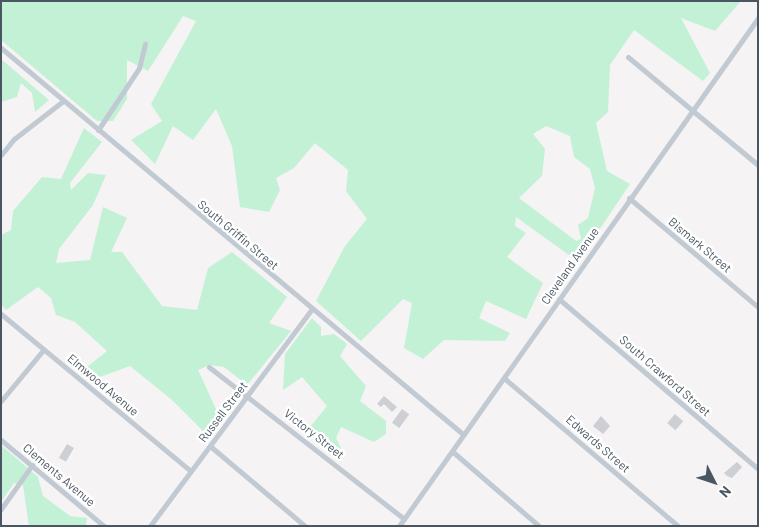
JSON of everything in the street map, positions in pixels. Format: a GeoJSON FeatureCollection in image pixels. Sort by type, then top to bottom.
{"type":"FeatureCollection","features":[{"type":"Feature","properties":{"kind":"street","name":"Cleveland Avenue"},"geometry":{"type":"LineString","coordinates":[[399,526],[453,452],[692,108],[758,18]]}},
{"type":"Feature","properties":{"kind":"street"},"geometry":{"type":"LineString","coordinates":[[98,130],[138,68],[146,44]]}},
{"type":"Feature","properties":{"kind":"street","name":"South Griffin Street"},"geometry":{"type":"LineString","coordinates":[[1,48],[464,435]]}},
{"type":"Feature","properties":{"kind":"street"},"geometry":{"type":"LineString","coordinates":[[628,57],[692,108],[758,165]]}},
{"type":"Feature","properties":{"kind":"street"},"geometry":{"type":"LineString","coordinates":[[1,154],[14,138],[63,100]]}},
{"type":"Feature","properties":{"kind":"street","name":"Bismark Street"},"geometry":{"type":"LineString","coordinates":[[629,198],[758,307]]}},
{"type":"Feature","properties":{"kind":"street","name":"South Crawford Street"},"geometry":{"type":"LineString","coordinates":[[559,299],[758,469]]}},
{"type":"Feature","properties":{"kind":"street","name":"Russell Street"},"geometry":{"type":"LineString","coordinates":[[150,526],[312,309]]}},
{"type":"Feature","properties":{"kind":"street","name":"Elmwood Avenue"},"geometry":{"type":"LineString","coordinates":[[1,314],[191,471]]}},
{"type":"Feature","properties":{"kind":"street"},"geometry":{"type":"LineString","coordinates":[[1,401],[44,349]]}},
{"type":"Feature","properties":{"kind":"street","name":"Victory Street"},"geometry":{"type":"LineString","coordinates":[[209,367],[248,395],[404,518]]}},
{"type":"Feature","properties":{"kind":"street","name":"Edwards Street"},"geometry":{"type":"LineString","coordinates":[[504,378],[678,526]]}},
{"type":"Feature","properties":{"kind":"street","name":"Clements Avenue"},"geometry":{"type":"LineString","coordinates":[[1,440],[104,526]]}},
{"type":"Feature","properties":{"kind":"street"},"geometry":{"type":"LineString","coordinates":[[210,446],[305,526]]}},
{"type":"Feature","properties":{"kind":"street"},"geometry":{"type":"LineString","coordinates":[[453,452],[539,526]]}},
{"type":"Feature","properties":{"kind":"street"},"geometry":{"type":"LineString","coordinates":[[1,509],[32,466]]}},
{"type":"Feature","properties":{"kind":"green space"},"geometry":{"type":"Polygon","coordinates":[[[1,1],[741,1],[715,31],[681,18],[710,73],[703,81],[634,30],[610,65],[608,112],[596,123],[607,171],[630,184],[585,251],[569,255],[516,217],[515,226],[526,233],[507,257],[543,283],[526,319],[486,301],[479,318],[510,333],[505,341],[444,340],[423,359],[404,348],[412,303],[403,299],[361,341],[316,301],[345,246],[367,219],[346,191],[348,170],[315,143],[294,168],[276,178],[280,190],[269,212],[240,207],[232,146],[216,109],[193,140],[173,126],[155,164],[131,140],[162,121],[151,104],[196,21],[183,16],[148,71],[127,60],[127,99],[113,121],[97,121],[1,40],[1,1]],[[546,126],[533,134],[545,149],[542,176],[519,198],[576,241],[581,239],[578,225],[588,218],[595,188],[590,169],[574,157],[570,136],[546,126]]]}},
{"type":"Feature","properties":{"kind":"green space"},"geometry":{"type":"Polygon","coordinates":[[[1,59],[49,100],[35,112],[32,93],[21,83],[17,97],[1,102],[1,59]]]}},
{"type":"Feature","properties":{"kind":"green space"},"geometry":{"type":"Polygon","coordinates":[[[84,128],[102,142],[70,183],[71,190],[88,173],[106,175],[93,205],[59,249],[56,263],[90,260],[103,207],[127,218],[111,252],[122,252],[162,306],[197,310],[208,268],[232,252],[287,297],[269,323],[291,331],[247,385],[224,367],[210,365],[198,370],[221,420],[208,436],[172,400],[130,366],[92,380],[82,371],[107,351],[75,322],[56,315],[51,298],[38,287],[6,310],[1,304],[1,235],[11,230],[13,211],[42,177],[61,179],[84,128]]]}},
{"type":"Feature","properties":{"kind":"green space"},"geometry":{"type":"Polygon","coordinates":[[[312,318],[321,327],[321,336],[334,334],[347,344],[340,356],[366,386],[360,401],[386,421],[386,434],[374,442],[341,427],[336,438],[341,448],[336,456],[306,432],[327,406],[302,377],[283,390],[285,354],[312,318]]]}},
{"type":"Feature","properties":{"kind":"green space"},"geometry":{"type":"Polygon","coordinates":[[[1,445],[38,477],[43,496],[70,516],[87,518],[86,526],[29,526],[23,485],[14,483],[1,502],[1,445]]]}},
{"type":"Feature","properties":{"kind":"building"},"geometry":{"type":"Polygon","coordinates":[[[384,396],[397,407],[392,412],[384,404],[381,407],[377,404],[384,396]]]}},
{"type":"Feature","properties":{"kind":"building"},"geometry":{"type":"Polygon","coordinates":[[[402,409],[409,414],[399,428],[392,423],[402,409]]]}},
{"type":"Feature","properties":{"kind":"building"},"geometry":{"type":"Polygon","coordinates":[[[675,414],[683,421],[675,430],[667,423],[675,414]]]}},
{"type":"Feature","properties":{"kind":"building"},"geometry":{"type":"Polygon","coordinates":[[[601,416],[610,426],[603,434],[593,426],[601,416]]]}},
{"type":"Feature","properties":{"kind":"building"},"geometry":{"type":"Polygon","coordinates":[[[67,444],[74,448],[66,462],[59,458],[67,444]]]}},
{"type":"Feature","properties":{"kind":"building"},"geometry":{"type":"Polygon","coordinates":[[[737,462],[742,467],[732,478],[727,476],[724,473],[737,462]]]}}]}
